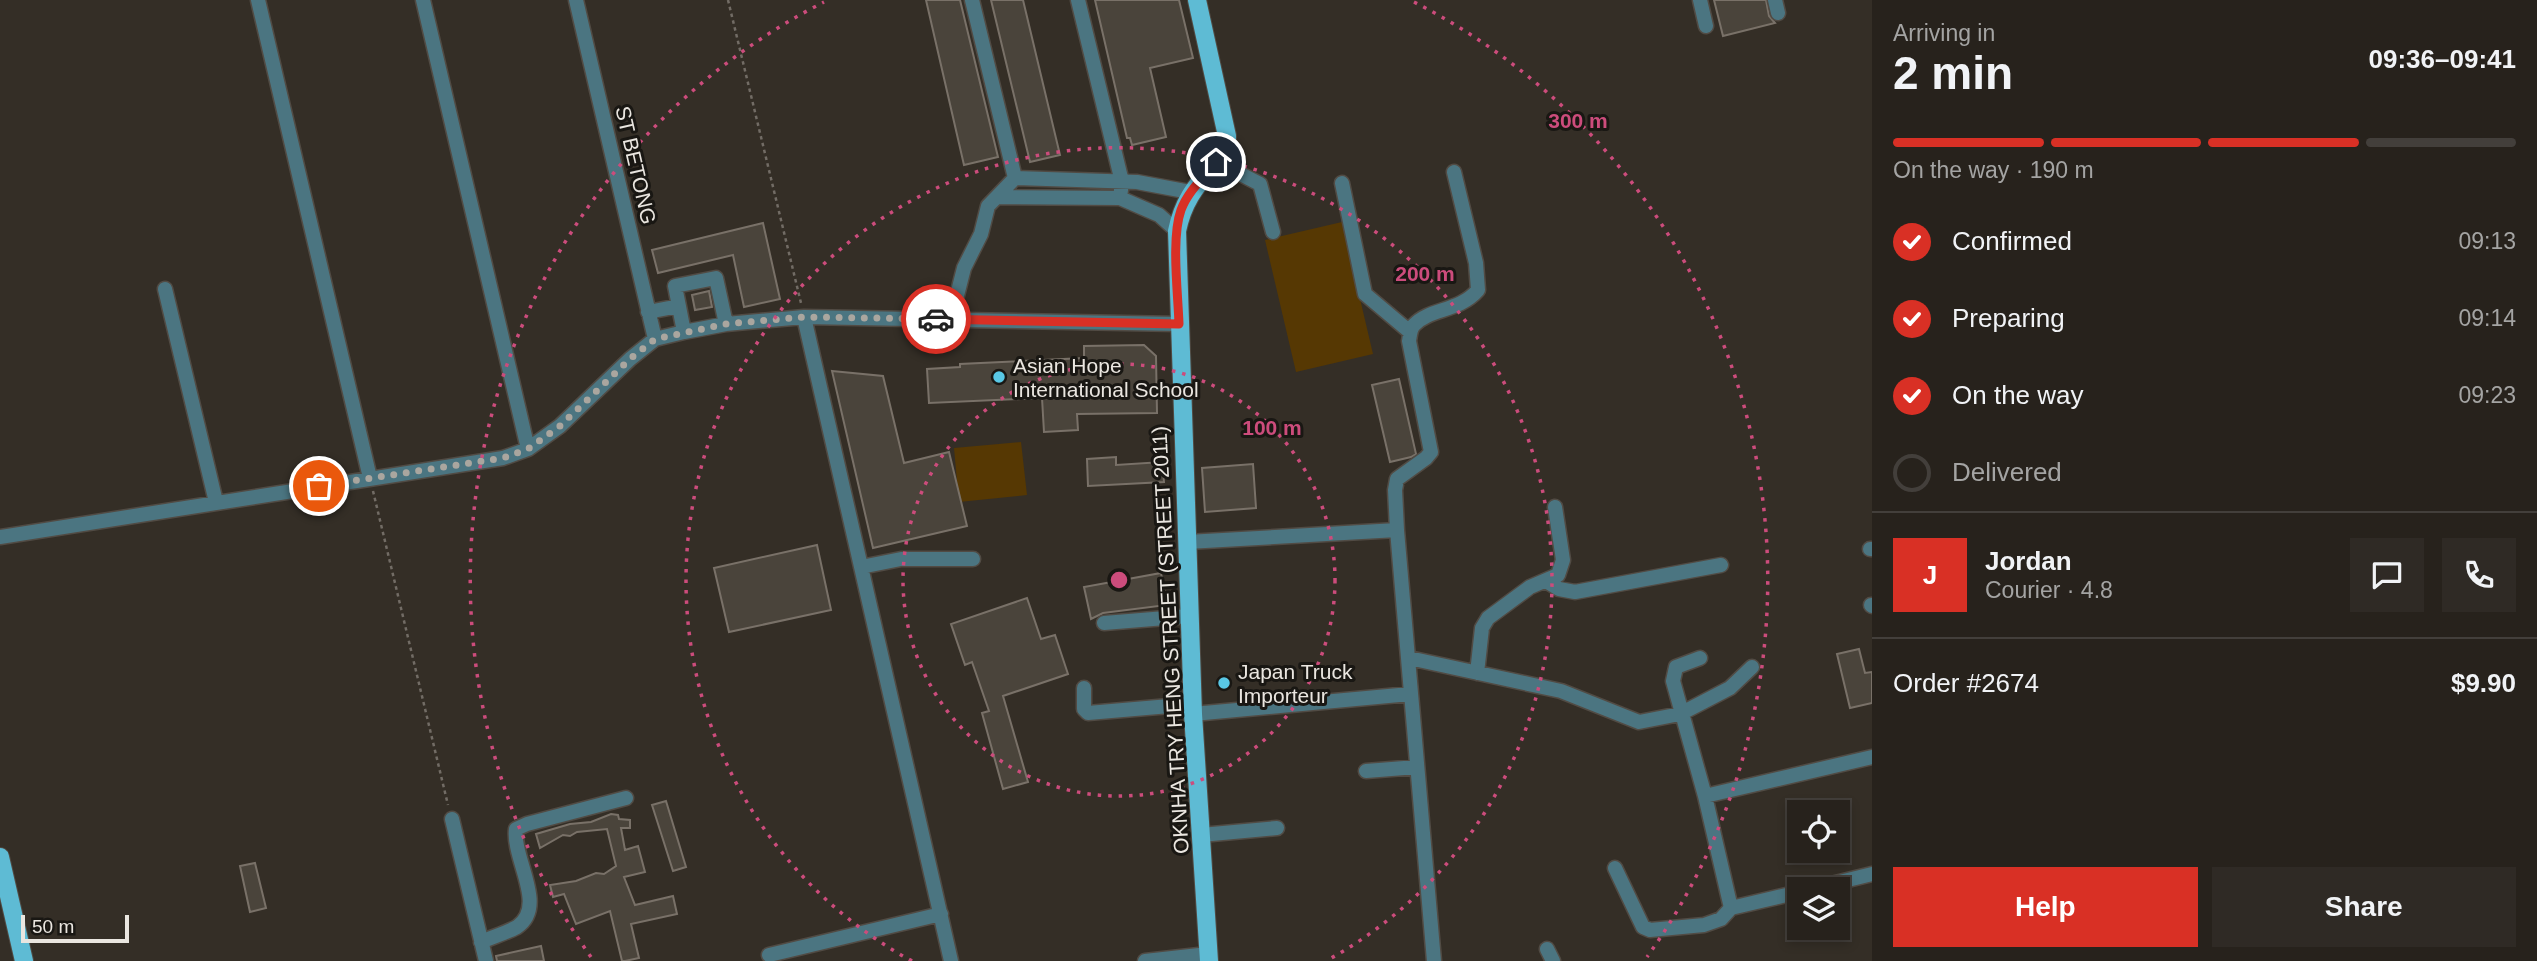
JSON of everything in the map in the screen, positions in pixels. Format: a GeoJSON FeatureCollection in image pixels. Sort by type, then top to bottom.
{"type":"FeatureCollection","features":[{"type":"Feature","properties":{"kind":"main road","name":"OKNHA TRY HENG STREET (STREET 2011)"},"geometry":{"type":"LineString","coordinates":[[1196,0],[1227,136],[1227,148],[1190,192],[1181,210],[1177,231],[1193,709],[1209,958]]}},
{"type":"Feature","properties":{"kind":"main road"},"geometry":{"type":"LineString","coordinates":[[0,857],[21,960]]}},
{"type":"Feature","properties":{"kind":"street"},"geometry":{"type":"LineString","coordinates":[[258,0],[370,478]]}},
{"type":"Feature","properties":{"kind":"street"},"geometry":{"type":"LineString","coordinates":[[423,0],[528,449]]}},
{"type":"Feature","properties":{"kind":"street","name":"ST BETONG"},"geometry":{"type":"LineString","coordinates":[[576,0],[655,339]]}},
{"type":"Feature","properties":{"kind":"street"},"geometry":{"type":"LineString","coordinates":[[972,0],[1016,178]]}},
{"type":"Feature","properties":{"kind":"street"},"geometry":{"type":"LineString","coordinates":[[1079,0],[1122,182],[1120,198]]}},
{"type":"Feature","properties":{"kind":"street"},"geometry":{"type":"LineString","coordinates":[[1700,0],[1706,26]]}},
{"type":"Feature","properties":{"kind":"street"},"geometry":{"type":"LineString","coordinates":[[1216,162],[1260,184],[1273,232]]}},
{"type":"Feature","properties":{"kind":"street"},"geometry":{"type":"LineString","coordinates":[[1434,961],[1396,530],[1397,480],[1430,452],[1409,341],[1410,332],[1414,325],[1425,318],[1458,306],[1478,290],[1476,263],[1454,172]]}},
{"type":"Feature","properties":{"kind":"street"},"geometry":{"type":"LineString","coordinates":[[951,319],[964,268],[981,234],[988,206],[1016,178],[1137,182],[1190,192]]}},
{"type":"Feature","properties":{"kind":"street"},"geometry":{"type":"LineString","coordinates":[[1342,183],[1365,294],[1410,332]]}},
{"type":"Feature","properties":{"kind":"street"},"geometry":{"type":"LineString","coordinates":[[997,197],[1120,198],[1158,215],[1177,231]]}},
{"type":"Feature","properties":{"kind":"street"},"geometry":{"type":"LineString","coordinates":[[684,332],[676,286],[716,278],[726,324]]}},
{"type":"Feature","properties":{"kind":"street"},"geometry":{"type":"LineString","coordinates":[[165,289],[216,502]]}},
{"type":"Feature","properties":{"kind":"street"},"geometry":{"type":"LineString","coordinates":[[649,312],[679,306]]}},
{"type":"Feature","properties":{"kind":"street"},"geometry":{"type":"LineString","coordinates":[[804,317],[951,961]]}},
{"type":"Feature","properties":{"kind":"street"},"geometry":{"type":"LineString","coordinates":[[0,537],[503,458],[528,449],[560,426],[630,359],[655,339],[726,324],[804,317],[1179,324]]}},
{"type":"Feature","properties":{"kind":"street"},"geometry":{"type":"LineString","coordinates":[[1477,673],[1482,628],[1488,618],[1530,587],[1558,575],[1563,560],[1555,507]]}},
{"type":"Feature","properties":{"kind":"street"},"geometry":{"type":"LineString","coordinates":[[1187,541],[1396,530]]}},
{"type":"Feature","properties":{"kind":"street"},"geometry":{"type":"LineString","coordinates":[[861,567],[901,559],[973,559]]}},
{"type":"Feature","properties":{"kind":"street"},"geometry":{"type":"LineString","coordinates":[[1546,581],[1559,589],[1575,592],[1721,565]]}},
{"type":"Feature","properties":{"kind":"street"},"geometry":{"type":"LineString","coordinates":[[1104,623],[1190,616]]}},
{"type":"Feature","properties":{"kind":"street"},"geometry":{"type":"LineString","coordinates":[[1700,657],[1676,667],[1673,681],[1705,796],[1731,908]]}},
{"type":"Feature","properties":{"kind":"street"},"geometry":{"type":"LineString","coordinates":[[1409,658],[1561,691],[1639,722],[1681,715],[1730,688],[1752,667]]}},
{"type":"Feature","properties":{"kind":"street"},"geometry":{"type":"LineString","coordinates":[[1084,688],[1084,709],[1088,713],[1193,709],[1410,694]]}},
{"type":"Feature","properties":{"kind":"street"},"geometry":{"type":"LineString","coordinates":[[1705,796],[1872,757]]}},
{"type":"Feature","properties":{"kind":"street"},"geometry":{"type":"LineString","coordinates":[[1366,771],[1417,767]]}},
{"type":"Feature","properties":{"kind":"street"},"geometry":{"type":"LineString","coordinates":[[481,942],[518,926],[527,915],[532,901],[515,841],[516,829],[626,797]]}},
{"type":"Feature","properties":{"kind":"street"},"geometry":{"type":"LineString","coordinates":[[452,819],[486,961]]}},
{"type":"Feature","properties":{"kind":"street"},"geometry":{"type":"LineString","coordinates":[[1201,835],[1277,828]]}},
{"type":"Feature","properties":{"kind":"street"},"geometry":{"type":"LineString","coordinates":[[1615,868],[1643,927],[1650,930],[1704,925],[1721,919],[1731,908],[1787,895]]}},
{"type":"Feature","properties":{"kind":"street"},"geometry":{"type":"LineString","coordinates":[[1850,879],[1872,874]]}},
{"type":"Feature","properties":{"kind":"street"},"geometry":{"type":"LineString","coordinates":[[769,955],[941,914]]}},
{"type":"Feature","properties":{"kind":"street"},"geometry":{"type":"LineString","coordinates":[[1145,961],[1209,958]]}},
{"type":"Feature","properties":{"kind":"path"},"geometry":{"type":"LineString","coordinates":[[728,0],[804,317]]}},
{"type":"Feature","properties":{"kind":"path"},"geometry":{"type":"LineString","coordinates":[[370,478],[452,819]]}},
{"type":"Feature","properties":{"kind":"shaded area"},"geometry":{"type":"Polygon","coordinates":[[[1342,222],[1373,354],[1296,372],[1265,240],[1342,222]]]}},
{"type":"Feature","properties":{"kind":"shaded area"},"geometry":{"type":"Polygon","coordinates":[[[1021,442],[1027,495],[959,502],[954,448],[1021,442]]]}},
{"type":"Feature","properties":{"kind":"building"},"geometry":{"type":"Polygon","coordinates":[[[926,0],[960,0],[998,157],[964,165],[926,0]]]}},
{"type":"Feature","properties":{"kind":"building"},"geometry":{"type":"Polygon","coordinates":[[[991,0],[1023,0],[1060,155],[1030,162],[991,0]]]}},
{"type":"Feature","properties":{"kind":"building"},"geometry":{"type":"Polygon","coordinates":[[[1095,0],[1179,0],[1193,58],[1150,68],[1166,137],[1132,145],[1130,138],[1127,138],[1095,0]]]}},
{"type":"Feature","properties":{"kind":"building"},"geometry":{"type":"Polygon","coordinates":[[[1714,0],[1766,0],[1769,16],[1775,23],[1723,36],[1714,0]]]}},
{"type":"Feature","properties":{"kind":"building"},"geometry":{"type":"Polygon","coordinates":[[[763,223],[780,299],[744,307],[733,255],[658,273],[652,250],[763,223]]]}},
{"type":"Feature","properties":{"kind":"building"},"geometry":{"type":"Polygon","coordinates":[[[709,291],[712,307],[695,310],[692,295],[709,291]]]}},
{"type":"Feature","properties":{"kind":"building"},"geometry":{"type":"Polygon","coordinates":[[[1144,345],[1156,356],[1157,413],[1077,414],[1078,430],[1044,432],[1042,398],[929,403],[927,369],[960,367],[960,364],[1084,358],[1084,346],[1144,345]]]}},
{"type":"Feature","properties":{"kind":"building"},"geometry":{"type":"Polygon","coordinates":[[[832,371],[883,376],[904,463],[949,452],[967,526],[873,548],[832,371]]]}},
{"type":"Feature","properties":{"kind":"building"},"geometry":{"type":"Polygon","coordinates":[[[1399,379],[1416,454],[1390,462],[1372,385],[1399,379]]]}},
{"type":"Feature","properties":{"kind":"building"},"geometry":{"type":"Polygon","coordinates":[[[1116,457],[1116,465],[1162,462],[1164,482],[1088,486],[1087,459],[1116,457]]]}},
{"type":"Feature","properties":{"kind":"building"},"geometry":{"type":"Polygon","coordinates":[[[1253,464],[1256,508],[1205,512],[1202,468],[1253,464]]]}},
{"type":"Feature","properties":{"kind":"building"},"geometry":{"type":"Polygon","coordinates":[[[817,545],[831,610],[729,632],[714,568],[817,545]]]}},
{"type":"Feature","properties":{"kind":"building"},"geometry":{"type":"Polygon","coordinates":[[[1161,573],[1167,605],[1103,613],[1091,619],[1084,587],[1161,573]]]}},
{"type":"Feature","properties":{"kind":"building"},"geometry":{"type":"Polygon","coordinates":[[[1027,598],[1041,639],[1055,635],[1068,674],[1003,696],[1028,782],[1003,789],[982,713],[989,711],[972,662],[965,665],[951,624],[1027,598]]]}},
{"type":"Feature","properties":{"kind":"building"},"geometry":{"type":"Polygon","coordinates":[[[1859,649],[1865,673],[1872,672],[1872,703],[1850,708],[1837,654],[1859,649]]]}},
{"type":"Feature","properties":{"kind":"building"},"geometry":{"type":"Polygon","coordinates":[[[666,801],[686,867],[673,871],[652,805],[666,801]]]}},
{"type":"Feature","properties":{"kind":"building"},"geometry":{"type":"Polygon","coordinates":[[[611,814],[618,815],[619,819],[630,820],[630,828],[621,828],[625,850],[638,846],[645,872],[624,877],[635,905],[673,896],[677,914],[631,924],[639,958],[625,961],[622,961],[610,911],[576,924],[564,894],[553,897],[550,885],[576,881],[596,873],[604,874],[616,866],[607,829],[563,835],[540,848],[536,834],[570,824],[591,822],[611,814]]]}},
{"type":"Feature","properties":{"kind":"building"},"geometry":{"type":"Polygon","coordinates":[[[255,863],[266,908],[250,912],[240,866],[255,863]]]}},
{"type":"Feature","properties":{"kind":"building"},"geometry":{"type":"Polygon","coordinates":[[[541,946],[544,961],[497,961],[496,956],[541,946]]]}},
{"type":"Feature","properties":{"kind":"way so far"},"geometry":{"type":"LineString","coordinates":[[319,486],[503,458],[528,449],[560,426],[630,359],[655,339],[726,324],[804,317],[936,319]]}},
{"type":"Feature","properties":{"kind":"place","name":"Asian Hope International School"},"geometry":{"type":"Point","coordinates":[999,377]}},
{"type":"Feature","properties":{"kind":"place","name":"Japan Truck Importeur"},"geometry":{"type":"Point","coordinates":[1224,683]}},
{"type":"Feature","properties":{"kind":"route"},"geometry":{"type":"LineString","coordinates":[[936,319],[1179,324],[1177,231],[1181,210],[1190,192],[1216,162]]}}]}
